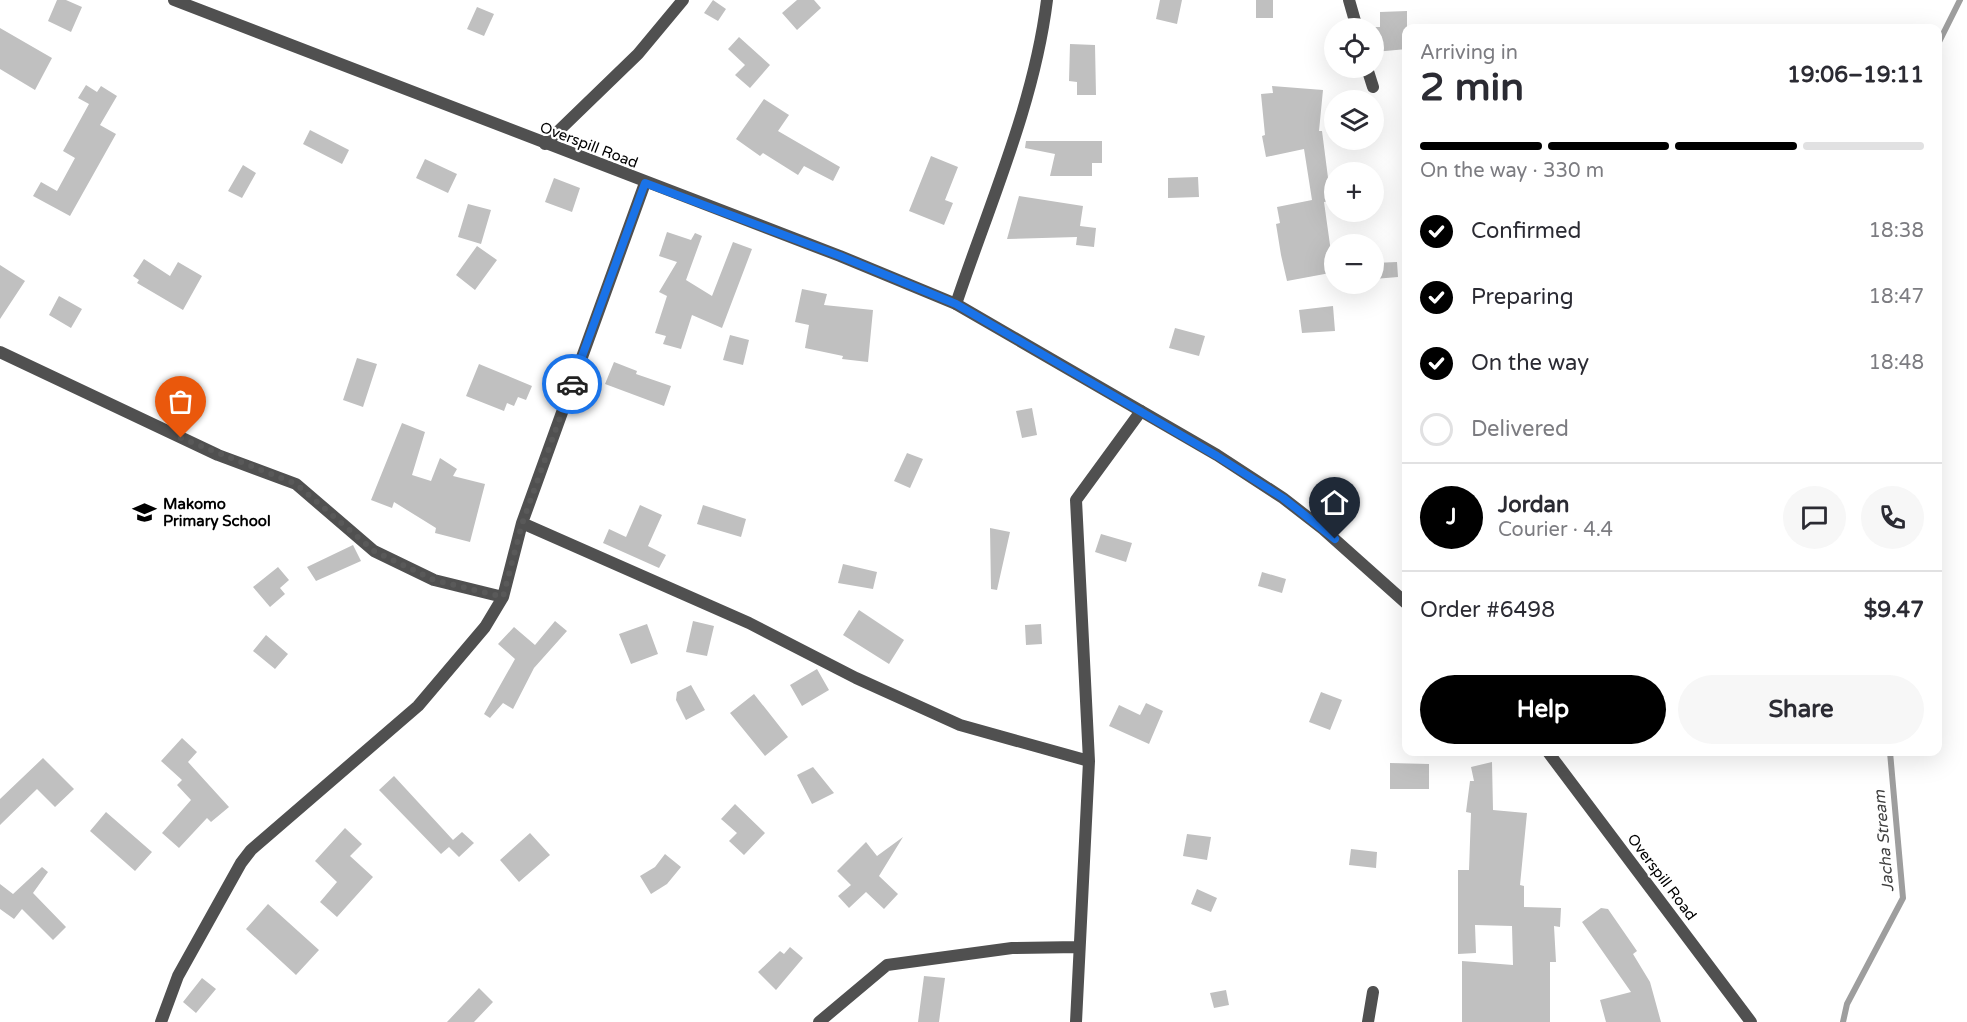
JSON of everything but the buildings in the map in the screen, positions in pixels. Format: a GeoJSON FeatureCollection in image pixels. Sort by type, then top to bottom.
{"type":"FeatureCollection","features":[{"type":"Feature","properties":{"kind":"street","name":"Overspill Road"},"geometry":{"type":"LineString","coordinates":[[174,0],[645,183],[840,256],[956,304],[1141,411],[1283,498],[1323,528],[1402,599]]}},
{"type":"Feature","properties":{"kind":"street"},"geometry":{"type":"LineString","coordinates":[[545,144],[638,54],[682,0]]}},
{"type":"Feature","properties":{"kind":"street"},"geometry":{"type":"LineString","coordinates":[[956,304],[1014,137],[1042,42],[1047,0]]}},
{"type":"Feature","properties":{"kind":"street"},"geometry":{"type":"LineString","coordinates":[[1349,0],[1354,18]]}},
{"type":"Feature","properties":{"kind":"street"},"geometry":{"type":"LineString","coordinates":[[1370,78],[1373,87]]}},
{"type":"Feature","properties":{"kind":"street"},"geometry":{"type":"LineString","coordinates":[[161,1022],[178,976],[240,863],[251,850],[418,706],[485,627],[503,597],[522,524],[645,183]]}},
{"type":"Feature","properties":{"kind":"street"},"geometry":{"type":"LineString","coordinates":[[0,352],[218,455],[296,484],[374,551],[384,556],[434,580],[503,597]]}},
{"type":"Feature","properties":{"kind":"street"},"geometry":{"type":"LineString","coordinates":[[1076,1022],[1089,761],[1076,500],[1141,411]]}},
{"type":"Feature","properties":{"kind":"street"},"geometry":{"type":"LineString","coordinates":[[522,524],[749,623],[856,678],[960,725],[1089,761]]}},
{"type":"Feature","properties":{"kind":"street","name":"Overspill Road"},"geometry":{"type":"LineString","coordinates":[[1551,756],[1751,1022]]}},
{"type":"Feature","properties":{"kind":"street"},"geometry":{"type":"LineString","coordinates":[[819,1022],[887,964],[1012,948],[1079,947]]}},
{"type":"Feature","properties":{"kind":"street"},"geometry":{"type":"LineString","coordinates":[[1368,1022],[1373,992]]}},
{"type":"Feature","properties":{"kind":"waterway","name":"Jacha Stream"},"geometry":{"type":"LineString","coordinates":[[1942,36],[1960,0]]}},
{"type":"Feature","properties":{"kind":"waterway","name":"Jacha Stream"},"geometry":{"type":"LineString","coordinates":[[1843,1022],[1847,1004],[1903,898],[1890,756]]}},
{"type":"Feature","properties":{"kind":"way so far"},"geometry":{"type":"LineString","coordinates":[[181,438],[218,455],[296,484],[374,551],[434,580],[503,597],[522,524],[572,384]]}},
{"type":"Feature","properties":{"kind":"place","name":"Makomo Primary School"},"geometry":{"type":"Point","coordinates":[145,513]}},
{"type":"Feature","properties":{"kind":"route"},"geometry":{"type":"LineString","coordinates":[[572,384],[645,183],[840,256],[956,304],[1217,456],[1283,498],[1335,539]]}}]}
